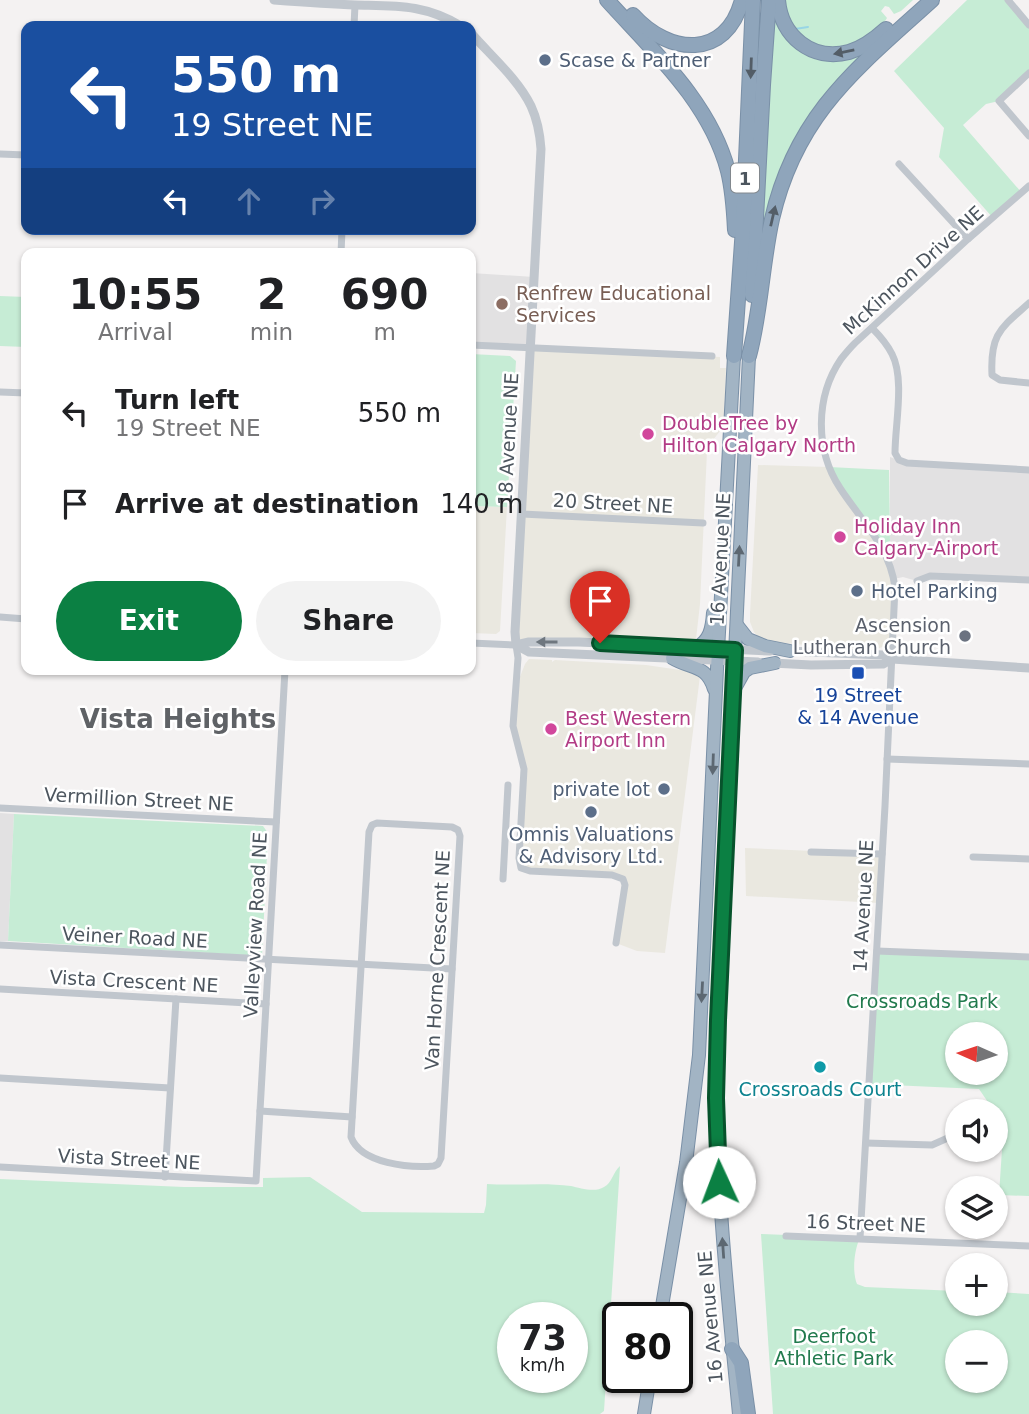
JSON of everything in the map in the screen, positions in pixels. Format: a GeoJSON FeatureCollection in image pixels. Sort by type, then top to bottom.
{"type":"FeatureCollection","features":[{"type":"Feature","properties":{"kind":"highway"},"geometry":{"type":"LineString","coordinates":[[607,0],[685,88],[701,109],[715,135],[728,172],[732,196],[738,300]]}},
{"type":"Feature","properties":{"kind":"highway"},"geometry":{"type":"LineString","coordinates":[[619,0],[651,33],[667,41],[685,45],[713,40],[726,31],[737,17],[743,0]]}},
{"type":"Feature","properties":{"kind":"highway","name":"16 Avenue NE"},"geometry":{"type":"LineString","coordinates":[[738,1414],[721,1218],[716,1088],[736,624],[742,356],[738,300],[753,0]]}},
{"type":"Feature","properties":{"kind":"highway","name":"16 Avenue NE"},"geometry":{"type":"LineString","coordinates":[[663,1302],[686,1163],[699,1055],[725,531],[742,356],[769,0]]}},
{"type":"Feature","properties":{"kind":"highway"},"geometry":{"type":"LineString","coordinates":[[778,0],[781,17],[789,32],[803,46],[832,54],[849,52],[864,46],[919,0]]}},
{"type":"Feature","properties":{"kind":"highway"},"geometry":{"type":"LineString","coordinates":[[742,356],[756,331],[773,218],[781,188],[799,144],[822,108],[847,78],[932,0]]}},
{"type":"Feature","properties":{"kind":"highway"},"geometry":{"type":"LineString","coordinates":[[695,648],[704,642],[711,632],[718,543],[725,531]]}},
{"type":"Feature","properties":{"kind":"highway"},"geometry":{"type":"LineString","coordinates":[[736,624],[748,639],[790,652]]}},
{"type":"Feature","properties":{"kind":"highway"},"geometry":{"type":"LineString","coordinates":[[672,658],[705,672],[716,696]]}},
{"type":"Feature","properties":{"kind":"highway"},"geometry":{"type":"LineString","coordinates":[[732,693],[744,672],[754,666],[775,663]]}},
{"type":"Feature","properties":{"kind":"highway"},"geometry":{"type":"LineString","coordinates":[[732,1349],[741,1363],[748,1414]]}},
{"type":"Feature","properties":{"kind":"highway"},"geometry":{"type":"LineString","coordinates":[[644,1414],[647,1393]]}},
{"type":"Feature","properties":{"kind":"street"},"geometry":{"type":"LineString","coordinates":[[274,0],[404,6],[427,10],[452,21]]}},
{"type":"Feature","properties":{"kind":"street"},"geometry":{"type":"LineString","coordinates":[[1008,0],[1029,25]]}},
{"type":"Feature","properties":{"kind":"street"},"geometry":{"type":"LineString","coordinates":[[354,21],[355,5]]}},
{"type":"Feature","properties":{"kind":"street","name":"18 Avenue NE"},"geometry":{"type":"LineString","coordinates":[[476,39],[524,95],[536,118],[540,137],[541,167],[514,632],[518,658],[513,726],[524,769],[519,858],[521,868],[530,871],[612,875],[623,879],[625,885],[616,943]]}},
{"type":"Feature","properties":{"kind":"street"},"geometry":{"type":"LineString","coordinates":[[1029,73],[999,101],[1029,136]]}},
{"type":"Feature","properties":{"kind":"street"},"geometry":{"type":"LineString","coordinates":[[0,154],[21,155]]}},
{"type":"Feature","properties":{"kind":"street"},"geometry":{"type":"LineString","coordinates":[[899,164],[968,239]]}},
{"type":"Feature","properties":{"kind":"street","name":"McKinnon Drive NE"},"geometry":{"type":"LineString","coordinates":[[892,659],[895,593],[891,567],[877,538],[834,477],[825,454],[822,431],[824,397],[841,359],[855,343],[1029,186]]}},
{"type":"Feature","properties":{"kind":"street"},"geometry":{"type":"LineString","coordinates":[[1029,303],[1003,327],[995,339],[991,355],[992,376],[1000,380],[1029,383]]}},
{"type":"Feature","properties":{"kind":"street"},"geometry":{"type":"LineString","coordinates":[[872,328],[894,357],[898,373],[895,453],[899,460],[907,463],[1029,470]]}},
{"type":"Feature","properties":{"kind":"street"},"geometry":{"type":"LineString","coordinates":[[476,345],[712,356]]}},
{"type":"Feature","properties":{"kind":"street"},"geometry":{"type":"LineString","coordinates":[[0,392],[21,394]]}},
{"type":"Feature","properties":{"kind":"street","name":"20 Street NE"},"geometry":{"type":"LineString","coordinates":[[522,514],[704,523]]}},
{"type":"Feature","properties":{"kind":"street"},"geometry":{"type":"LineString","coordinates":[[917,581],[930,576],[1029,580]]}},
{"type":"Feature","properties":{"kind":"street"},"geometry":{"type":"LineString","coordinates":[[0,617],[21,619]]}},
{"type":"Feature","properties":{"kind":"street"},"geometry":{"type":"LineString","coordinates":[[476,643],[516,645],[530,642],[579,642],[695,648],[718,655]]}},
{"type":"Feature","properties":{"kind":"street"},"geometry":{"type":"LineString","coordinates":[[516,645],[529,652],[672,658],[718,655],[811,665],[883,664],[892,659]]}},
{"type":"Feature","properties":{"kind":"street"},"geometry":{"type":"LineString","coordinates":[[734,656],[790,652],[883,655],[892,659],[1029,668]]}},
{"type":"Feature","properties":{"kind":"street","name":"14 Avenue NE"},"geometry":{"type":"LineString","coordinates":[[860,1238],[892,659]]}},
{"type":"Feature","properties":{"kind":"street","name":"Valleyview Road NE"},"geometry":{"type":"LineString","coordinates":[[256,1181],[285,675]]}},
{"type":"Feature","properties":{"kind":"street"},"geometry":{"type":"LineString","coordinates":[[887,759],[1029,764]]}},
{"type":"Feature","properties":{"kind":"street"},"geometry":{"type":"LineString","coordinates":[[503,879],[509,785]]}},
{"type":"Feature","properties":{"kind":"street","name":"Vermillion Street NE"},"geometry":{"type":"LineString","coordinates":[[0,808],[276,822]]}},
{"type":"Feature","properties":{"kind":"street","name":"Van Horne Crescent NE"},"geometry":{"type":"LineString","coordinates":[[377,823],[452,827],[457,830],[460,836],[440,1161],[434,1166],[395,1164],[375,1159],[353,1142],[351,1137],[362,964],[372,825],[377,823]]}},
{"type":"Feature","properties":{"kind":"street"},"geometry":{"type":"LineString","coordinates":[[811,852],[882,854]]}},
{"type":"Feature","properties":{"kind":"street"},"geometry":{"type":"LineString","coordinates":[[973,857],[1029,859]]}},
{"type":"Feature","properties":{"kind":"street","name":"Veiner Road NE"},"geometry":{"type":"LineString","coordinates":[[0,945],[452,970]]}},
{"type":"Feature","properties":{"kind":"street"},"geometry":{"type":"LineString","coordinates":[[877,951],[1029,957]]}},
{"type":"Feature","properties":{"kind":"street","name":"Vista Crescent NE"},"geometry":{"type":"LineString","coordinates":[[0,989],[265,1004]]}},
{"type":"Feature","properties":{"kind":"street"},"geometry":{"type":"LineString","coordinates":[[165,1177],[176,999]]}},
{"type":"Feature","properties":{"kind":"street"},"geometry":{"type":"LineString","coordinates":[[0,1078],[170,1088]]}},
{"type":"Feature","properties":{"kind":"street"},"geometry":{"type":"LineString","coordinates":[[260,1111],[352,1117]]}},
{"type":"Feature","properties":{"kind":"street"},"geometry":{"type":"LineString","coordinates":[[866,1143],[932,1145],[945,1139]]}},
{"type":"Feature","properties":{"kind":"street","name":"Vista Street NE"},"geometry":{"type":"LineString","coordinates":[[0,1167],[256,1181]]}},
{"type":"Feature","properties":{"kind":"street","name":"16 Street NE"},"geometry":{"type":"LineString","coordinates":[[786,1236],[1029,1245]]}},
{"type":"Feature","properties":{"kind":"shaded area","name":"Renfrew Educational Services"},"geometry":{"type":"Polygon","coordinates":[[[476,273],[534,277],[531,348],[476,345],[476,273]]]}},
{"type":"Feature","properties":{"kind":"shaded area"},"geometry":{"type":"Polygon","coordinates":[[[531,348],[720,357],[720,368],[726,368],[724,419],[707,451],[700,604],[695,648],[516,645],[531,348]]]}},
{"type":"Feature","properties":{"kind":"shaded area"},"geometry":{"type":"Polygon","coordinates":[[[890,457],[907,463],[1029,470],[1029,580],[930,576],[917,581],[903,577],[894,579],[887,555],[890,541],[890,457]]]}},
{"type":"Feature","properties":{"kind":"shaded area"},"geometry":{"type":"Polygon","coordinates":[[[758,465],[829,467],[877,538],[894,579],[893,647],[875,650],[769,642],[761,640],[754,632],[750,614],[758,465]]]}},
{"type":"Feature","properties":{"kind":"shaded area"},"geometry":{"type":"Polygon","coordinates":[[[476,506],[507,507],[500,631],[496,634],[476,633],[476,506]]]}},
{"type":"Feature","properties":{"kind":"shaded area"},"geometry":{"type":"Polygon","coordinates":[[[529,659],[646,665],[687,671],[700,676],[665,953],[637,951],[616,943],[623,879],[521,868],[524,769],[513,727],[516,687],[529,659]]]}},
{"type":"Feature","properties":{"kind":"shaded area"},"geometry":{"type":"Polygon","coordinates":[[[0,813],[14,814],[8,941],[0,941],[0,813]]]}},
{"type":"Feature","properties":{"kind":"shaded area"},"geometry":{"type":"Polygon","coordinates":[[[745,848],[882,854],[879,903],[746,896],[745,848]]]}},
{"type":"Feature","properties":{"kind":"green space"},"geometry":{"type":"Polygon","coordinates":[[[781,0],[913,0],[894,14],[885,6],[881,11],[887,18],[877,30],[845,48],[830,49],[798,37],[781,0]]]}},
{"type":"Feature","properties":{"kind":"green space"},"geometry":{"type":"Polygon","coordinates":[[[967,0],[1008,0],[1029,25],[1029,73],[999,101],[986,104],[963,125],[1022,193],[993,218],[939,157],[944,128],[894,71],[967,0]]]}},
{"type":"Feature","properties":{"kind":"green space"},"geometry":{"type":"Polygon","coordinates":[[[773,11],[783,32],[839,59],[867,52],[825,98],[764,236],[762,233],[773,11]]]}},
{"type":"Feature","properties":{"kind":"green space"},"geometry":{"type":"Polygon","coordinates":[[[0,296],[21,297],[21,347],[0,346],[0,296]]]}},
{"type":"Feature","properties":{"kind":"green space"},"geometry":{"type":"Polygon","coordinates":[[[476,354],[510,356],[516,361],[507,507],[476,506],[476,354]]]}},
{"type":"Feature","properties":{"kind":"green space"},"geometry":{"type":"Polygon","coordinates":[[[829,467],[889,470],[890,541],[887,555],[829,467]]]}},
{"type":"Feature","properties":{"kind":"green space"},"geometry":{"type":"Polygon","coordinates":[[[14,814],[263,826],[268,833],[262,956],[8,941],[14,814]]]}},
{"type":"Feature","properties":{"kind":"green space","name":"Crossroads Park"},"geometry":{"type":"Polygon","coordinates":[[[877,951],[1029,957],[1029,1196],[1008,1195],[1008,1176],[1000,1176],[1001,1162],[1008,1162],[1008,1099],[986,1099],[979,1089],[869,1084],[877,951]]]}},
{"type":"Feature","properties":{"kind":"green space"},"geometry":{"type":"Polygon","coordinates":[[[620,1166],[611,1302],[602,1302],[602,1393],[605,1393],[604,1411],[600,1414],[0,1414],[0,1179],[184,1187],[263,1187],[263,1178],[310,1177],[362,1212],[484,1213],[487,1184],[550,1184],[596,1190],[611,1180],[620,1166]]]}},
{"type":"Feature","properties":{"kind":"green space","name":"Deerfoot Athletic Park"},"geometry":{"type":"Polygon","coordinates":[[[761,1234],[860,1238],[854,1267],[857,1284],[865,1287],[945,1290],[945,1316],[1008,1316],[1008,1293],[1029,1294],[1029,1414],[773,1414],[761,1234]]]}},
{"type":"Feature","properties":{"kind":"waterway"},"geometry":{"type":"LineString","coordinates":[[795,29],[808,27]]}},
{"type":"Feature","properties":{"kind":"place","name":"Scase & Partner"},"geometry":{"type":"Point","coordinates":[545,60]}},
{"type":"Feature","properties":{"kind":"place","name":"Renfrew Educational Services"},"geometry":{"type":"Point","coordinates":[502,304]}},
{"type":"Feature","properties":{"kind":"place","name":"DoubleTree by Hilton Calgary North"},"geometry":{"type":"Point","coordinates":[648,434]}},
{"type":"Feature","properties":{"kind":"place","name":"Holiday Inn Calgary-Airport"},"geometry":{"type":"Point","coordinates":[840,537]}},
{"type":"Feature","properties":{"kind":"place","name":"Hotel Parking"},"geometry":{"type":"Point","coordinates":[857,591]}},
{"type":"Feature","properties":{"kind":"place","name":"Ascension Lutheran Church"},"geometry":{"type":"Point","coordinates":[965,636]}},
{"type":"Feature","properties":{"kind":"place","name":"19 Street & 14 Avenue"},"geometry":{"type":"Point","coordinates":[858,673]}},
{"type":"Feature","properties":{"kind":"place","name":"Best Western Airport Inn"},"geometry":{"type":"Point","coordinates":[551,729]}},
{"type":"Feature","properties":{"kind":"place","name":"private lot"},"geometry":{"type":"Point","coordinates":[664,789]}},
{"type":"Feature","properties":{"kind":"place","name":"Omnis Valuations & Advisory Ltd."},"geometry":{"type":"Point","coordinates":[591,812]}},
{"type":"Feature","properties":{"kind":"place","name":"Crossroads Court"},"geometry":{"type":"Point","coordinates":[820,1067]}},
{"type":"Feature","properties":{"kind":"district","name":"Vista Heights"},"geometry":{"type":"Point","coordinates":[178,719]}},
{"type":"Feature","properties":{"kind":"route"},"geometry":{"type":"LineString","coordinates":[[600,643],[735,650],[718,1020],[716,1098],[719,1182]]}}]}
